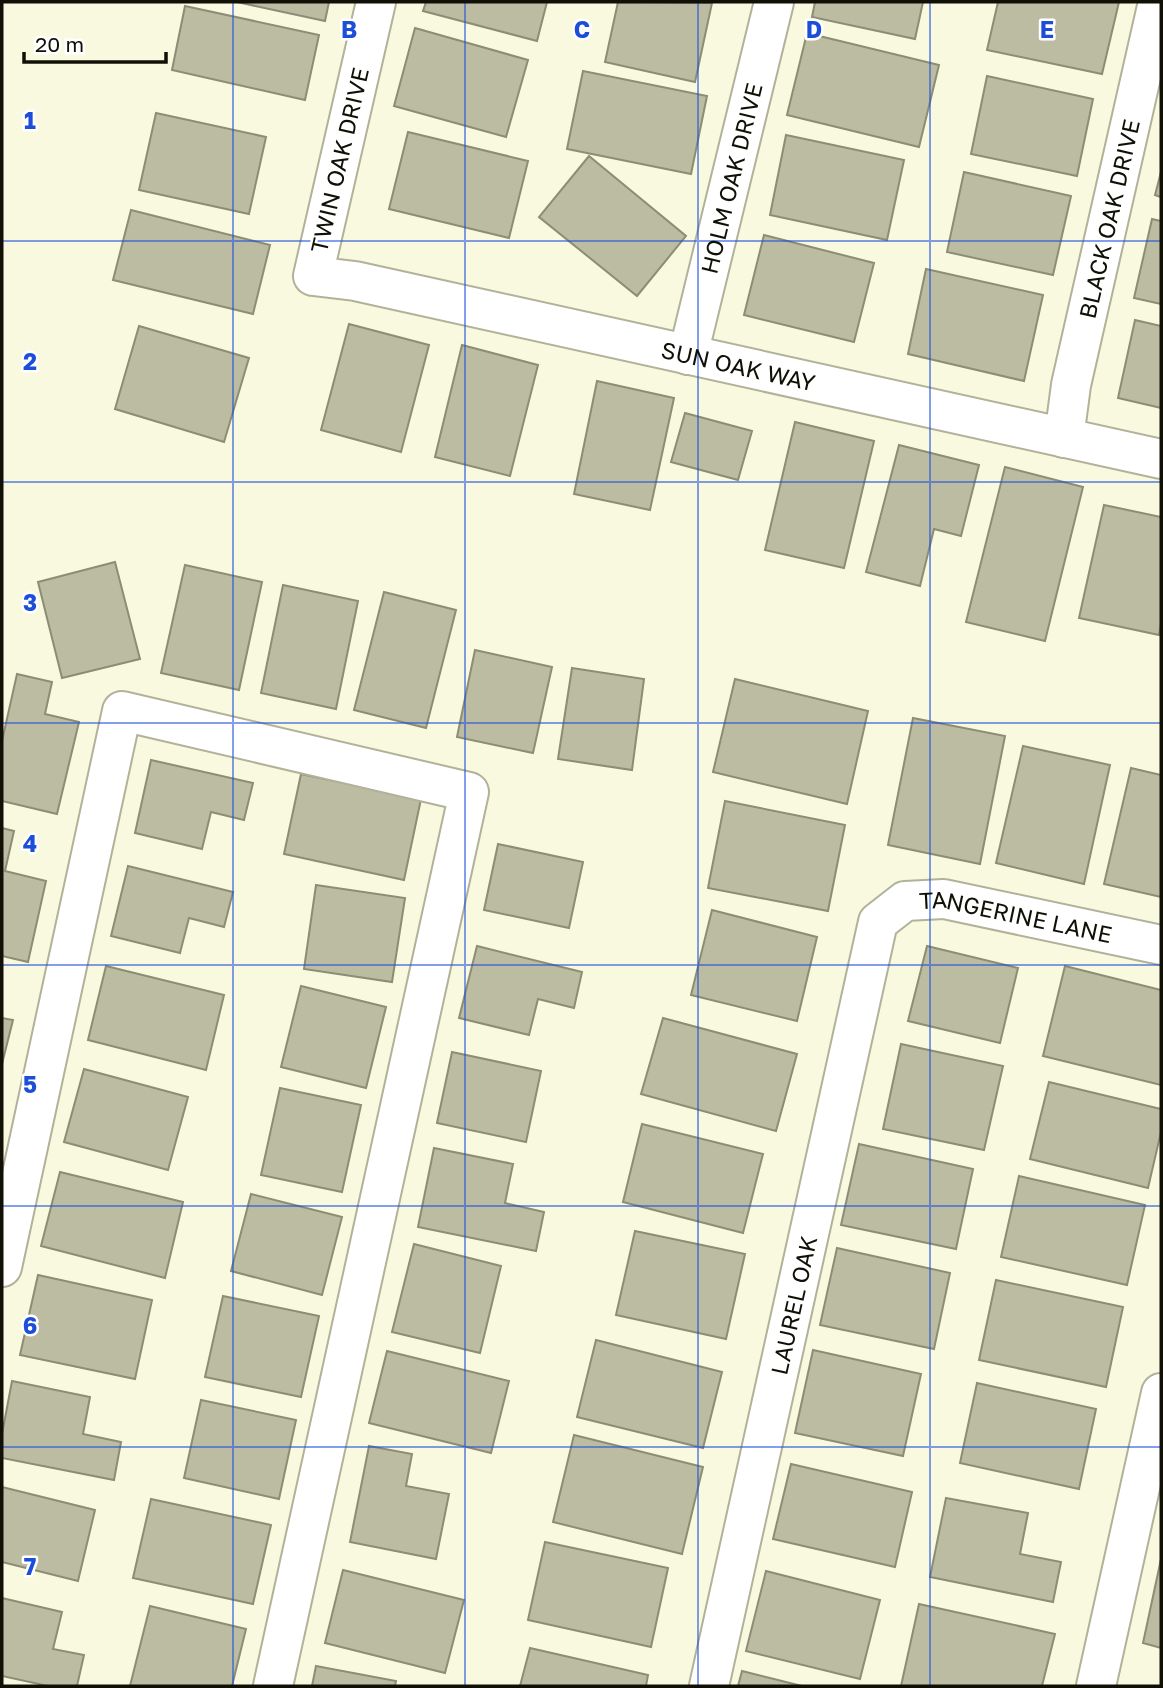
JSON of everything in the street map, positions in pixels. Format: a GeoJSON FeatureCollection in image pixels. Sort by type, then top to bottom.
{"type":"FeatureCollection","features":[{"type":"Feature","properties":{"kind":"street","name":"TWIN OAK DRIVE"},"geometry":{"type":"LineString","coordinates":[[313,276],[376,2]]}},
{"type":"Feature","properties":{"kind":"street","name":"HOLM OAK DRIVE"},"geometry":{"type":"LineString","coordinates":[[688,355],[774,2]]}},
{"type":"Feature","properties":{"kind":"street","name":"BLACK OAK DRIVE"},"geometry":{"type":"LineString","coordinates":[[1064,438],[1071,385],[1158,2]]}},
{"type":"Feature","properties":{"kind":"street","name":"SUN OAK WAY"},"geometry":{"type":"LineString","coordinates":[[313,276],[355,281],[1161,459]]}},
{"type":"Feature","properties":{"kind":"street"},"geometry":{"type":"LineString","coordinates":[[2,1267],[122,711],[469,792],[273,1686]]}},
{"type":"Feature","properties":{"kind":"street","name":"TANGERINE LANE"},"geometry":{"type":"LineString","coordinates":[[878,922],[905,901],[944,899],[1161,945]]}},
{"type":"Feature","properties":{"kind":"street","name":"LAUREL OAK"},"geometry":{"type":"LineString","coordinates":[[709,1686],[878,922]]}},
{"type":"Feature","properties":{"kind":"street"},"geometry":{"type":"LineString","coordinates":[[1102,1685],[1161,1393]]}},
{"type":"Feature","properties":{"kind":"building"},"geometry":{"type":"Polygon","coordinates":[[[237,2],[329,2],[325,21],[237,2]]]}},
{"type":"Feature","properties":{"kind":"building"},"geometry":{"type":"Polygon","coordinates":[[[426,2],[547,2],[537,41],[423,11],[426,2]]]}},
{"type":"Feature","properties":{"kind":"building"},"geometry":{"type":"Polygon","coordinates":[[[618,2],[712,3],[695,82],[605,62],[618,2]]]}},
{"type":"Feature","properties":{"kind":"building"},"geometry":{"type":"Polygon","coordinates":[[[815,2],[923,2],[915,39],[812,17],[815,2]]]}},
{"type":"Feature","properties":{"kind":"building"},"geometry":{"type":"Polygon","coordinates":[[[998,2],[1119,2],[1102,74],[987,50],[998,2]]]}},
{"type":"Feature","properties":{"kind":"building"},"geometry":{"type":"Polygon","coordinates":[[[185,6],[319,35],[305,100],[172,70],[185,6]]]}},
{"type":"Feature","properties":{"kind":"building"},"geometry":{"type":"Polygon","coordinates":[[[415,28],[528,60],[506,137],[394,106],[415,28]]]}},
{"type":"Feature","properties":{"kind":"building"},"geometry":{"type":"Polygon","coordinates":[[[807,33],[939,65],[919,147],[787,115],[807,33]]]}},
{"type":"Feature","properties":{"kind":"building"},"geometry":{"type":"Polygon","coordinates":[[[583,71],[707,96],[691,174],[567,149],[583,71]]]}},
{"type":"Feature","properties":{"kind":"building"},"geometry":{"type":"Polygon","coordinates":[[[987,76],[1093,99],[1077,176],[971,154],[987,76]]]}},
{"type":"Feature","properties":{"kind":"building"},"geometry":{"type":"Polygon","coordinates":[[[156,113],[266,137],[249,214],[139,190],[156,113]]]}},
{"type":"Feature","properties":{"kind":"building"},"geometry":{"type":"Polygon","coordinates":[[[408,132],[528,161],[509,238],[389,209],[408,132]]]}},
{"type":"Feature","properties":{"kind":"building"},"geometry":{"type":"Polygon","coordinates":[[[786,135],[904,160],[887,240],[770,215],[786,135]]]}},
{"type":"Feature","properties":{"kind":"building"},"geometry":{"type":"Polygon","coordinates":[[[589,156],[686,236],[637,296],[539,217],[589,156]]]}},
{"type":"Feature","properties":{"kind":"building"},"geometry":{"type":"Polygon","coordinates":[[[964,172],[1071,196],[1053,275],[947,252],[964,172]]]}},
{"type":"Feature","properties":{"kind":"building"},"geometry":{"type":"Polygon","coordinates":[[[1161,172],[1161,197],[1155,195],[1161,172]]]}},
{"type":"Feature","properties":{"kind":"building"},"geometry":{"type":"Polygon","coordinates":[[[131,210],[270,245],[253,314],[113,280],[131,210]]]}},
{"type":"Feature","properties":{"kind":"building"},"geometry":{"type":"Polygon","coordinates":[[[1152,219],[1161,221],[1161,304],[1134,298],[1152,219]]]}},
{"type":"Feature","properties":{"kind":"building"},"geometry":{"type":"Polygon","coordinates":[[[764,235],[874,263],[854,342],[744,315],[764,235]]]}},
{"type":"Feature","properties":{"kind":"building"},"geometry":{"type":"Polygon","coordinates":[[[926,269],[1043,295],[1024,381],[908,354],[926,269]]]}},
{"type":"Feature","properties":{"kind":"building"},"geometry":{"type":"Polygon","coordinates":[[[1135,320],[1161,326],[1161,408],[1118,398],[1135,320]]]}},
{"type":"Feature","properties":{"kind":"building"},"geometry":{"type":"Polygon","coordinates":[[[349,324],[429,345],[401,452],[321,430],[349,324]]]}},
{"type":"Feature","properties":{"kind":"building"},"geometry":{"type":"Polygon","coordinates":[[[139,326],[249,358],[224,442],[115,409],[139,326]]]}},
{"type":"Feature","properties":{"kind":"building"},"geometry":{"type":"Polygon","coordinates":[[[462,345],[538,365],[510,476],[435,457],[462,345]]]}},
{"type":"Feature","properties":{"kind":"building"},"geometry":{"type":"Polygon","coordinates":[[[597,381],[674,398],[650,510],[574,494],[597,381]]]}},
{"type":"Feature","properties":{"kind":"building"},"geometry":{"type":"Polygon","coordinates":[[[685,413],[752,431],[738,480],[671,462],[685,413]]]}},
{"type":"Feature","properties":{"kind":"building"},"geometry":{"type":"Polygon","coordinates":[[[795,422],[874,441],[844,568],[765,550],[795,422]]]}},
{"type":"Feature","properties":{"kind":"building"},"geometry":{"type":"Polygon","coordinates":[[[899,445],[979,465],[961,536],[934,529],[920,586],[866,572],[899,445]]]}},
{"type":"Feature","properties":{"kind":"building"},"geometry":{"type":"Polygon","coordinates":[[[1005,467],[1083,487],[1045,641],[966,622],[1005,467]]]}},
{"type":"Feature","properties":{"kind":"building"},"geometry":{"type":"Polygon","coordinates":[[[1104,505],[1161,517],[1159,635],[1079,618],[1104,505]]]}},
{"type":"Feature","properties":{"kind":"building"},"geometry":{"type":"Polygon","coordinates":[[[115,562],[140,659],[62,678],[38,582],[115,562]]]}},
{"type":"Feature","properties":{"kind":"building"},"geometry":{"type":"Polygon","coordinates":[[[185,565],[262,582],[239,690],[161,673],[185,565]]]}},
{"type":"Feature","properties":{"kind":"building"},"geometry":{"type":"Polygon","coordinates":[[[283,585],[358,601],[336,709],[261,693],[283,585]]]}},
{"type":"Feature","properties":{"kind":"building"},"geometry":{"type":"Polygon","coordinates":[[[384,592],[456,610],[426,728],[354,710],[384,592]]]}},
{"type":"Feature","properties":{"kind":"building"},"geometry":{"type":"Polygon","coordinates":[[[475,650],[552,667],[533,753],[457,737],[475,650]]]}},
{"type":"Feature","properties":{"kind":"building"},"geometry":{"type":"Polygon","coordinates":[[[572,668],[644,679],[632,770],[558,759],[572,668]]]}},
{"type":"Feature","properties":{"kind":"building"},"geometry":{"type":"Polygon","coordinates":[[[17,674],[52,682],[45,714],[79,722],[57,814],[2,801],[2,741],[17,674]]]}},
{"type":"Feature","properties":{"kind":"building"},"geometry":{"type":"Polygon","coordinates":[[[735,679],[868,711],[847,804],[713,772],[735,679]]]}},
{"type":"Feature","properties":{"kind":"building"},"geometry":{"type":"Polygon","coordinates":[[[913,718],[1005,736],[980,864],[888,845],[913,718]]]}},
{"type":"Feature","properties":{"kind":"building"},"geometry":{"type":"Polygon","coordinates":[[[1023,746],[1110,765],[1084,884],[996,863],[1023,746]]]}},
{"type":"Feature","properties":{"kind":"building"},"geometry":{"type":"Polygon","coordinates":[[[151,760],[253,783],[244,820],[211,812],[202,849],[135,833],[151,760]]]}},
{"type":"Feature","properties":{"kind":"building"},"geometry":{"type":"Polygon","coordinates":[[[1131,768],[1161,775],[1161,897],[1104,884],[1131,768]]]}},
{"type":"Feature","properties":{"kind":"building"},"geometry":{"type":"Polygon","coordinates":[[[301,774],[421,799],[404,880],[284,854],[301,774]]]}},
{"type":"Feature","properties":{"kind":"building"},"geometry":{"type":"Polygon","coordinates":[[[725,801],[845,825],[828,911],[708,888],[725,801]]]}},
{"type":"Feature","properties":{"kind":"building"},"geometry":{"type":"Polygon","coordinates":[[[2,828],[14,831],[5,871],[46,881],[28,962],[2,956],[2,828]]]}},
{"type":"Feature","properties":{"kind":"building"},"geometry":{"type":"Polygon","coordinates":[[[498,844],[583,862],[569,928],[484,910],[498,844]]]}},
{"type":"Feature","properties":{"kind":"building"},"geometry":{"type":"Polygon","coordinates":[[[128,866],[233,892],[224,927],[189,918],[180,953],[111,936],[128,866]]]}},
{"type":"Feature","properties":{"kind":"building"},"geometry":{"type":"Polygon","coordinates":[[[316,885],[405,898],[392,982],[304,969],[316,885]]]}},
{"type":"Feature","properties":{"kind":"building"},"geometry":{"type":"Polygon","coordinates":[[[712,910],[817,937],[797,1021],[691,995],[712,910]]]}},
{"type":"Feature","properties":{"kind":"building"},"geometry":{"type":"Polygon","coordinates":[[[477,946],[582,972],[574,1008],[538,999],[529,1035],[459,1018],[477,946]]]}},
{"type":"Feature","properties":{"kind":"building"},"geometry":{"type":"Polygon","coordinates":[[[927,946],[1018,968],[1000,1043],[908,1021],[927,946]]]}},
{"type":"Feature","properties":{"kind":"building"},"geometry":{"type":"Polygon","coordinates":[[[106,966],[224,995],[206,1070],[88,1040],[106,966]]]}},
{"type":"Feature","properties":{"kind":"building"},"geometry":{"type":"Polygon","coordinates":[[[1065,966],[1161,990],[1161,1085],[1043,1056],[1065,966]]]}},
{"type":"Feature","properties":{"kind":"building"},"geometry":{"type":"Polygon","coordinates":[[[301,986],[386,1007],[366,1088],[281,1067],[301,986]]]}},
{"type":"Feature","properties":{"kind":"building"},"geometry":{"type":"Polygon","coordinates":[[[2,1018],[13,1020],[2,1064],[2,1018]]]}},
{"type":"Feature","properties":{"kind":"building"},"geometry":{"type":"Polygon","coordinates":[[[663,1018],[797,1054],[776,1131],[641,1094],[663,1018]]]}},
{"type":"Feature","properties":{"kind":"building"},"geometry":{"type":"Polygon","coordinates":[[[901,1044],[1003,1066],[984,1150],[883,1129],[901,1044]]]}},
{"type":"Feature","properties":{"kind":"building"},"geometry":{"type":"Polygon","coordinates":[[[452,1052],[541,1071],[526,1142],[437,1123],[452,1052]]]}},
{"type":"Feature","properties":{"kind":"building"},"geometry":{"type":"Polygon","coordinates":[[[84,1069],[188,1097],[168,1170],[64,1142],[84,1069]]]}},
{"type":"Feature","properties":{"kind":"building"},"geometry":{"type":"Polygon","coordinates":[[[1049,1082],[1161,1109],[1161,1132],[1148,1188],[1030,1159],[1049,1082]]]}},
{"type":"Feature","properties":{"kind":"building"},"geometry":{"type":"Polygon","coordinates":[[[280,1088],[361,1105],[342,1192],[261,1175],[280,1088]]]}},
{"type":"Feature","properties":{"kind":"building"},"geometry":{"type":"Polygon","coordinates":[[[642,1124],[763,1154],[743,1233],[623,1202],[642,1124]]]}},
{"type":"Feature","properties":{"kind":"building"},"geometry":{"type":"Polygon","coordinates":[[[859,1144],[973,1169],[956,1249],[841,1225],[859,1144]]]}},
{"type":"Feature","properties":{"kind":"building"},"geometry":{"type":"Polygon","coordinates":[[[434,1148],[513,1164],[505,1203],[544,1212],[536,1251],[418,1227],[434,1148]]]}},
{"type":"Feature","properties":{"kind":"building"},"geometry":{"type":"Polygon","coordinates":[[[60,1172],[183,1202],[165,1278],[41,1246],[60,1172]]]}},
{"type":"Feature","properties":{"kind":"building"},"geometry":{"type":"Polygon","coordinates":[[[1019,1176],[1145,1205],[1127,1285],[1001,1257],[1019,1176]]]}},
{"type":"Feature","properties":{"kind":"building"},"geometry":{"type":"Polygon","coordinates":[[[251,1194],[342,1217],[322,1295],[231,1271],[251,1194]]]}},
{"type":"Feature","properties":{"kind":"building"},"geometry":{"type":"Polygon","coordinates":[[[635,1231],[745,1254],[726,1339],[616,1315],[635,1231]]]}},
{"type":"Feature","properties":{"kind":"building"},"geometry":{"type":"Polygon","coordinates":[[[414,1244],[501,1266],[480,1353],[392,1332],[414,1244]]]}},
{"type":"Feature","properties":{"kind":"building"},"geometry":{"type":"Polygon","coordinates":[[[837,1248],[950,1273],[934,1349],[820,1325],[837,1248]]]}},
{"type":"Feature","properties":{"kind":"building"},"geometry":{"type":"Polygon","coordinates":[[[38,1275],[152,1300],[135,1379],[20,1355],[38,1275]]]}},
{"type":"Feature","properties":{"kind":"building"},"geometry":{"type":"Polygon","coordinates":[[[996,1280],[1123,1307],[1106,1387],[979,1360],[996,1280]]]}},
{"type":"Feature","properties":{"kind":"building"},"geometry":{"type":"Polygon","coordinates":[[[223,1296],[319,1316],[301,1397],[205,1377],[223,1296]]]}},
{"type":"Feature","properties":{"kind":"building"},"geometry":{"type":"Polygon","coordinates":[[[596,1340],[722,1372],[703,1448],[577,1417],[596,1340]]]}},
{"type":"Feature","properties":{"kind":"building"},"geometry":{"type":"Polygon","coordinates":[[[813,1350],[921,1374],[903,1456],[795,1433],[813,1350]]]}},
{"type":"Feature","properties":{"kind":"building"},"geometry":{"type":"Polygon","coordinates":[[[387,1351],[509,1381],[491,1453],[369,1423],[387,1351]]]}},
{"type":"Feature","properties":{"kind":"building"},"geometry":{"type":"Polygon","coordinates":[[[12,1381],[90,1397],[83,1434],[121,1442],[114,1480],[2,1458],[2,1434],[12,1381]]]}},
{"type":"Feature","properties":{"kind":"building"},"geometry":{"type":"Polygon","coordinates":[[[977,1383],[1096,1409],[1079,1489],[960,1463],[977,1383]]]}},
{"type":"Feature","properties":{"kind":"building"},"geometry":{"type":"Polygon","coordinates":[[[201,1400],[296,1420],[279,1499],[184,1478],[201,1400]]]}},
{"type":"Feature","properties":{"kind":"building"},"geometry":{"type":"Polygon","coordinates":[[[574,1435],[703,1467],[682,1554],[553,1522],[574,1435]]]}},
{"type":"Feature","properties":{"kind":"building"},"geometry":{"type":"Polygon","coordinates":[[[369,1446],[412,1454],[406,1486],[449,1494],[436,1559],[350,1542],[369,1446]]]}},
{"type":"Feature","properties":{"kind":"building"},"geometry":{"type":"Polygon","coordinates":[[[791,1464],[912,1492],[895,1567],[773,1539],[791,1464]]]}},
{"type":"Feature","properties":{"kind":"building"},"geometry":{"type":"Polygon","coordinates":[[[2,1487],[95,1510],[78,1581],[2,1562],[2,1487]]]}},
{"type":"Feature","properties":{"kind":"building"},"geometry":{"type":"Polygon","coordinates":[[[946,1498],[1028,1513],[1020,1554],[1061,1562],[1053,1602],[930,1577],[946,1498]]]}},
{"type":"Feature","properties":{"kind":"building"},"geometry":{"type":"Polygon","coordinates":[[[151,1499],[271,1525],[253,1604],[133,1578],[151,1499]]]}},
{"type":"Feature","properties":{"kind":"building"},"geometry":{"type":"Polygon","coordinates":[[[545,1542],[668,1568],[651,1647],[528,1620],[545,1542]]]}},
{"type":"Feature","properties":{"kind":"building"},"geometry":{"type":"Polygon","coordinates":[[[1161,1559],[1161,1648],[1143,1643],[1161,1559]]]}},
{"type":"Feature","properties":{"kind":"building"},"geometry":{"type":"Polygon","coordinates":[[[343,1570],[464,1600],[445,1673],[325,1643],[343,1570]]]}},
{"type":"Feature","properties":{"kind":"building"},"geometry":{"type":"Polygon","coordinates":[[[766,1571],[880,1600],[860,1679],[746,1651],[766,1571]]]}},
{"type":"Feature","properties":{"kind":"building"},"geometry":{"type":"Polygon","coordinates":[[[2,1598],[62,1612],[53,1649],[84,1655],[77,1686],[48,1686],[2,1676],[2,1598]]]}},
{"type":"Feature","properties":{"kind":"building"},"geometry":{"type":"Polygon","coordinates":[[[919,1604],[1055,1634],[1042,1686],[901,1686],[919,1604]]]}},
{"type":"Feature","properties":{"kind":"building"},"geometry":{"type":"Polygon","coordinates":[[[150,1606],[246,1629],[232,1686],[130,1686],[150,1606]]]}},
{"type":"Feature","properties":{"kind":"building"},"geometry":{"type":"Polygon","coordinates":[[[530,1648],[648,1675],[646,1686],[520,1686],[530,1648]]]}},
{"type":"Feature","properties":{"kind":"building"},"geometry":{"type":"Polygon","coordinates":[[[316,1666],[396,1681],[395,1686],[312,1686],[316,1666]]]}},
{"type":"Feature","properties":{"kind":"building"},"geometry":{"type":"Polygon","coordinates":[[[742,1671],[802,1686],[738,1686],[742,1671]]]}}]}
